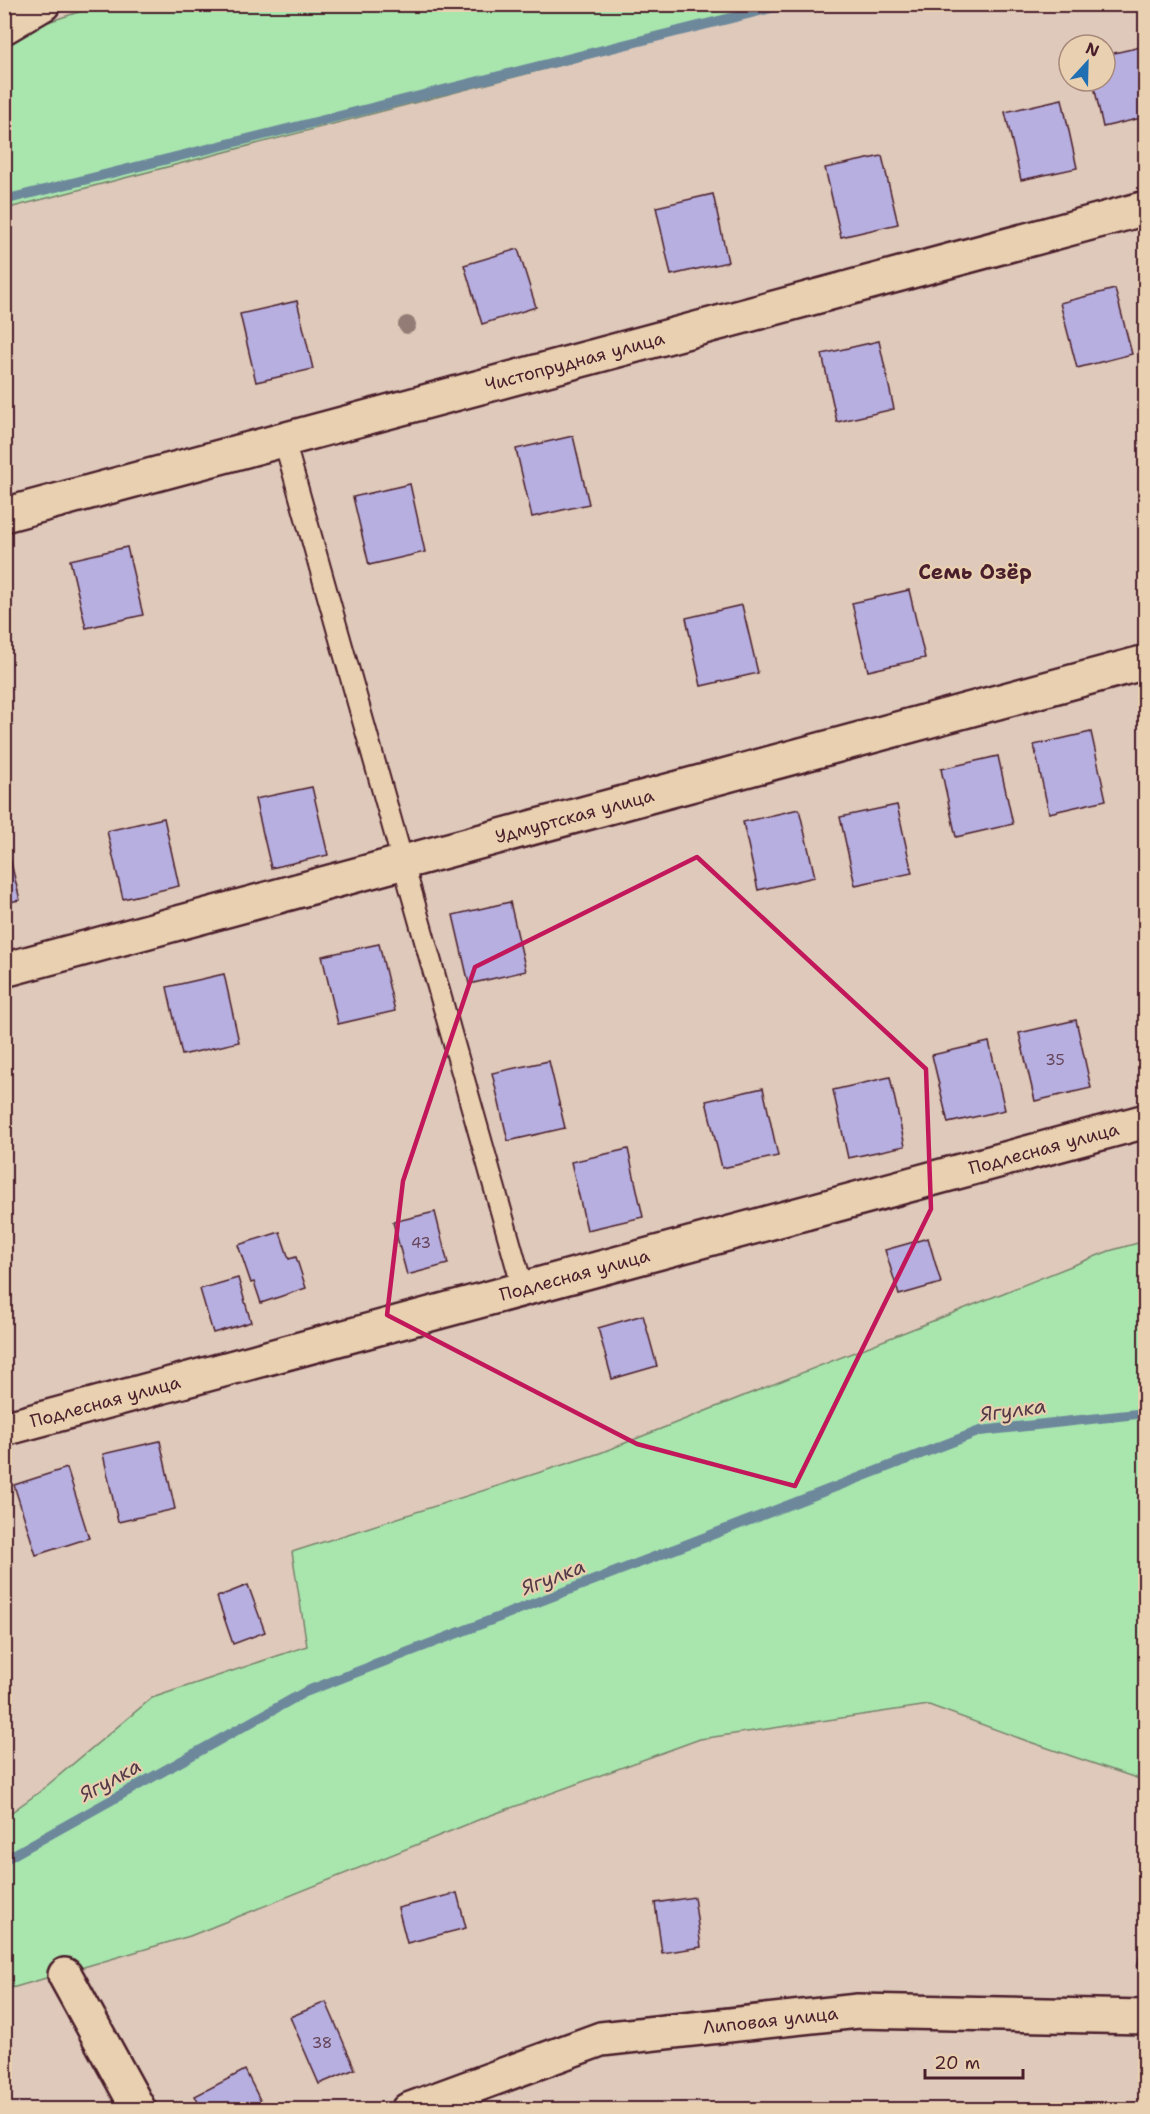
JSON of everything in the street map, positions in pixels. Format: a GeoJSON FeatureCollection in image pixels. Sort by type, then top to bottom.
{"type":"FeatureCollection","features":[{"type":"Feature","properties":{"kind":"street"},"geometry":{"type":"LineString","coordinates":[[4,27],[43,4]]}},
{"type":"Feature","properties":{"kind":"street","name":"Чистопрудная улица"},"geometry":{"type":"LineString","coordinates":[[4,515],[1146,208]]}},
{"type":"Feature","properties":{"kind":"street","name":"Удмуртская улица"},"geometry":{"type":"LineString","coordinates":[[4,969],[1146,662]]}},
{"type":"Feature","properties":{"kind":"street","name":"Подлесная улица"},"geometry":{"type":"LineString","coordinates":[[4,1429],[1146,1121]]}},
{"type":"Feature","properties":{"kind":"street"},"geometry":{"type":"LineString","coordinates":[[65,1976],[139,2109]]}},
{"type":"Feature","properties":{"kind":"street","name":"Липовая улица"},"geometry":{"type":"LineString","coordinates":[[408,2109],[602,2039],[858,2011],[1146,2018]]}},
{"type":"Feature","properties":{"kind":"lane"},"geometry":{"type":"LineString","coordinates":[[284,440],[523,1289]]}},
{"type":"Feature","properties":{"kind":"highlighted area"},"geometry":{"type":"Polygon","coordinates":[[[697,857],[926,1069],[931,1209],[795,1486],[637,1444],[387,1315],[403,1181],[475,967],[697,857]]]}},
{"type":"Feature","properties":{"kind":"green space"},"geometry":{"type":"Polygon","coordinates":[[[100,5],[792,5],[5,209],[5,36],[100,5]]]}},
{"type":"Feature","properties":{"kind":"green space"},"geometry":{"type":"Polygon","coordinates":[[[1145,1241],[1145,1781],[929,1705],[700,1739],[483,1818],[190,1936],[5,1990],[5,1817],[38,1793],[152,1698],[307,1646],[292,1552],[600,1453],[1109,1251],[1145,1241]]]}},
{"type":"Feature","properties":{"kind":"building"},"geometry":{"type":"Polygon","coordinates":[[[1145,46],[1146,117],[1103,127],[1096,93],[1117,93],[1117,52],[1145,46]]]}},
{"type":"Feature","properties":{"kind":"building"},"geometry":{"type":"Polygon","coordinates":[[[1062,99],[1077,168],[1021,180],[1005,112],[1062,99]]]}},
{"type":"Feature","properties":{"kind":"building"},"geometry":{"type":"Polygon","coordinates":[[[882,156],[898,224],[841,237],[825,168],[882,156]]]}},
{"type":"Feature","properties":{"kind":"building"},"geometry":{"type":"Polygon","coordinates":[[[713,194],[728,262],[671,275],[656,207],[713,194]]]}},
{"type":"Feature","properties":{"kind":"building"},"geometry":{"type":"Polygon","coordinates":[[[518,249],[536,307],[482,324],[464,265],[518,249]]]}},
{"type":"Feature","properties":{"kind":"building"},"geometry":{"type":"Polygon","coordinates":[[[1115,289],[1132,354],[1077,368],[1060,303],[1115,289]]]}},
{"type":"Feature","properties":{"kind":"building"},"geometry":{"type":"Polygon","coordinates":[[[297,301],[313,369],[256,382],[240,314],[297,301]]]}},
{"type":"Feature","properties":{"kind":"building"},"geometry":{"type":"Polygon","coordinates":[[[879,341],[894,409],[837,422],[822,354],[879,341]]]}},
{"type":"Feature","properties":{"kind":"building"},"geometry":{"type":"Polygon","coordinates":[[[573,436],[589,504],[532,517],[516,449],[573,436]]]}},
{"type":"Feature","properties":{"kind":"building"},"geometry":{"type":"Polygon","coordinates":[[[410,484],[425,552],[369,565],[353,497],[410,484]]]}},
{"type":"Feature","properties":{"kind":"building"},"geometry":{"type":"Polygon","coordinates":[[[127,547],[143,615],[86,628],[70,560],[127,547]]]}},
{"type":"Feature","properties":{"kind":"building"},"geometry":{"type":"Polygon","coordinates":[[[909,590],[925,658],[868,671],[852,603],[909,590]]]}},
{"type":"Feature","properties":{"kind":"building"},"geometry":{"type":"Polygon","coordinates":[[[742,605],[758,673],[701,686],[686,618],[742,605]]]}},
{"type":"Feature","properties":{"kind":"building"},"geometry":{"type":"Polygon","coordinates":[[[1091,732],[1106,800],[1049,813],[1034,745],[1091,732]]]}},
{"type":"Feature","properties":{"kind":"building"},"geometry":{"type":"Polygon","coordinates":[[[998,756],[1013,824],[956,837],[941,769],[998,756]]]}},
{"type":"Feature","properties":{"kind":"building"},"geometry":{"type":"Polygon","coordinates":[[[312,787],[328,855],[271,868],[255,799],[312,787]]]}},
{"type":"Feature","properties":{"kind":"building"},"geometry":{"type":"Polygon","coordinates":[[[897,805],[912,873],[855,885],[840,817],[897,805]]]}},
{"type":"Feature","properties":{"kind":"building"},"geometry":{"type":"Polygon","coordinates":[[[799,809],[815,877],[758,890],[743,822],[799,809]]]}},
{"type":"Feature","properties":{"kind":"building"},"geometry":{"type":"Polygon","coordinates":[[[164,818],[179,886],[123,899],[107,831],[164,818]]]}},
{"type":"Feature","properties":{"kind":"building"},"geometry":{"type":"Polygon","coordinates":[[[4,833],[20,900],[4,903],[4,833]]]}},
{"type":"Feature","properties":{"kind":"building"},"geometry":{"type":"Polygon","coordinates":[[[510,902],[526,971],[469,984],[453,915],[510,902]]]}},
{"type":"Feature","properties":{"kind":"building"},"geometry":{"type":"Polygon","coordinates":[[[379,944],[395,1011],[338,1024],[322,956],[379,944]]]}},
{"type":"Feature","properties":{"kind":"building"},"geometry":{"type":"Polygon","coordinates":[[[224,974],[239,1042],[182,1055],[167,987],[224,974]]]}},
{"type":"Feature","properties":{"kind":"building"},"geometry":{"type":"Polygon","coordinates":[[[1076,1020],[1091,1088],[1035,1101],[1019,1033],[1076,1020]]]}},
{"type":"Feature","properties":{"kind":"building"},"geometry":{"type":"Polygon","coordinates":[[[989,1042],[1005,1110],[948,1123],[932,1055],[989,1042]]]}},
{"type":"Feature","properties":{"kind":"building"},"geometry":{"type":"Polygon","coordinates":[[[549,1061],[565,1128],[508,1141],[492,1073],[549,1061]]]}},
{"type":"Feature","properties":{"kind":"building"},"geometry":{"type":"Polygon","coordinates":[[[890,1077],[905,1146],[848,1158],[833,1090],[890,1077]]]}},
{"type":"Feature","properties":{"kind":"building"},"geometry":{"type":"Polygon","coordinates":[[[763,1088],[778,1156],[722,1168],[706,1101],[763,1088]]]}},
{"type":"Feature","properties":{"kind":"building"},"geometry":{"type":"Polygon","coordinates":[[[628,1149],[643,1217],[587,1230],[571,1162],[628,1149]]]}},
{"type":"Feature","properties":{"kind":"building"},"geometry":{"type":"Polygon","coordinates":[[[435,1212],[448,1264],[407,1275],[393,1222],[435,1212]]]}},
{"type":"Feature","properties":{"kind":"building"},"geometry":{"type":"Polygon","coordinates":[[[280,1232],[289,1259],[296,1257],[306,1288],[261,1303],[254,1282],[251,1283],[238,1245],[280,1232]]]}},
{"type":"Feature","properties":{"kind":"building"},"geometry":{"type":"Polygon","coordinates":[[[928,1238],[941,1283],[899,1295],[885,1250],[928,1238]]]}},
{"type":"Feature","properties":{"kind":"building"},"geometry":{"type":"Polygon","coordinates":[[[238,1278],[251,1322],[213,1333],[200,1289],[238,1278]]]}},
{"type":"Feature","properties":{"kind":"building"},"geometry":{"type":"Polygon","coordinates":[[[643,1315],[657,1366],[612,1379],[598,1328],[643,1315]]]}},
{"type":"Feature","properties":{"kind":"building"},"geometry":{"type":"Polygon","coordinates":[[[160,1441],[175,1509],[118,1522],[103,1454],[160,1441]]]}},
{"type":"Feature","properties":{"kind":"building"},"geometry":{"type":"Polygon","coordinates":[[[67,1468],[89,1538],[36,1555],[14,1485],[67,1468]]]}},
{"type":"Feature","properties":{"kind":"building"},"geometry":{"type":"Polygon","coordinates":[[[248,1585],[265,1632],[233,1644],[217,1597],[248,1585]]]}},
{"type":"Feature","properties":{"kind":"building"},"geometry":{"type":"Polygon","coordinates":[[[457,1893],[466,1928],[407,1943],[398,1908],[457,1893]]]}},
{"type":"Feature","properties":{"kind":"building"},"geometry":{"type":"Polygon","coordinates":[[[694,1897],[701,1947],[662,1953],[655,1903],[694,1897]]]}},
{"type":"Feature","properties":{"kind":"building"},"geometry":{"type":"Polygon","coordinates":[[[1146,1929],[1146,1970],[1137,1968],[1146,1929]]]}},
{"type":"Feature","properties":{"kind":"building"},"geometry":{"type":"Polygon","coordinates":[[[326,2002],[355,2069],[319,2084],[290,2017],[326,2002]]]}},
{"type":"Feature","properties":{"kind":"building"},"geometry":{"type":"Polygon","coordinates":[[[245,2070],[265,2110],[202,2110],[195,2096],[245,2070]]]}},
{"type":"Feature","properties":{"kind":"waterway"},"geometry":{"type":"LineString","coordinates":[[4,200],[787,4]]}},
{"type":"Feature","properties":{"kind":"waterway","name":"Ягулка"},"geometry":{"type":"LineString","coordinates":[[4,1860],[305,1692],[980,1431],[1146,1413]]}},
{"type":"Feature","properties":{"kind":"district","name":"Семь Озёр"},"geometry":{"type":"Point","coordinates":[975,572]}}]}
